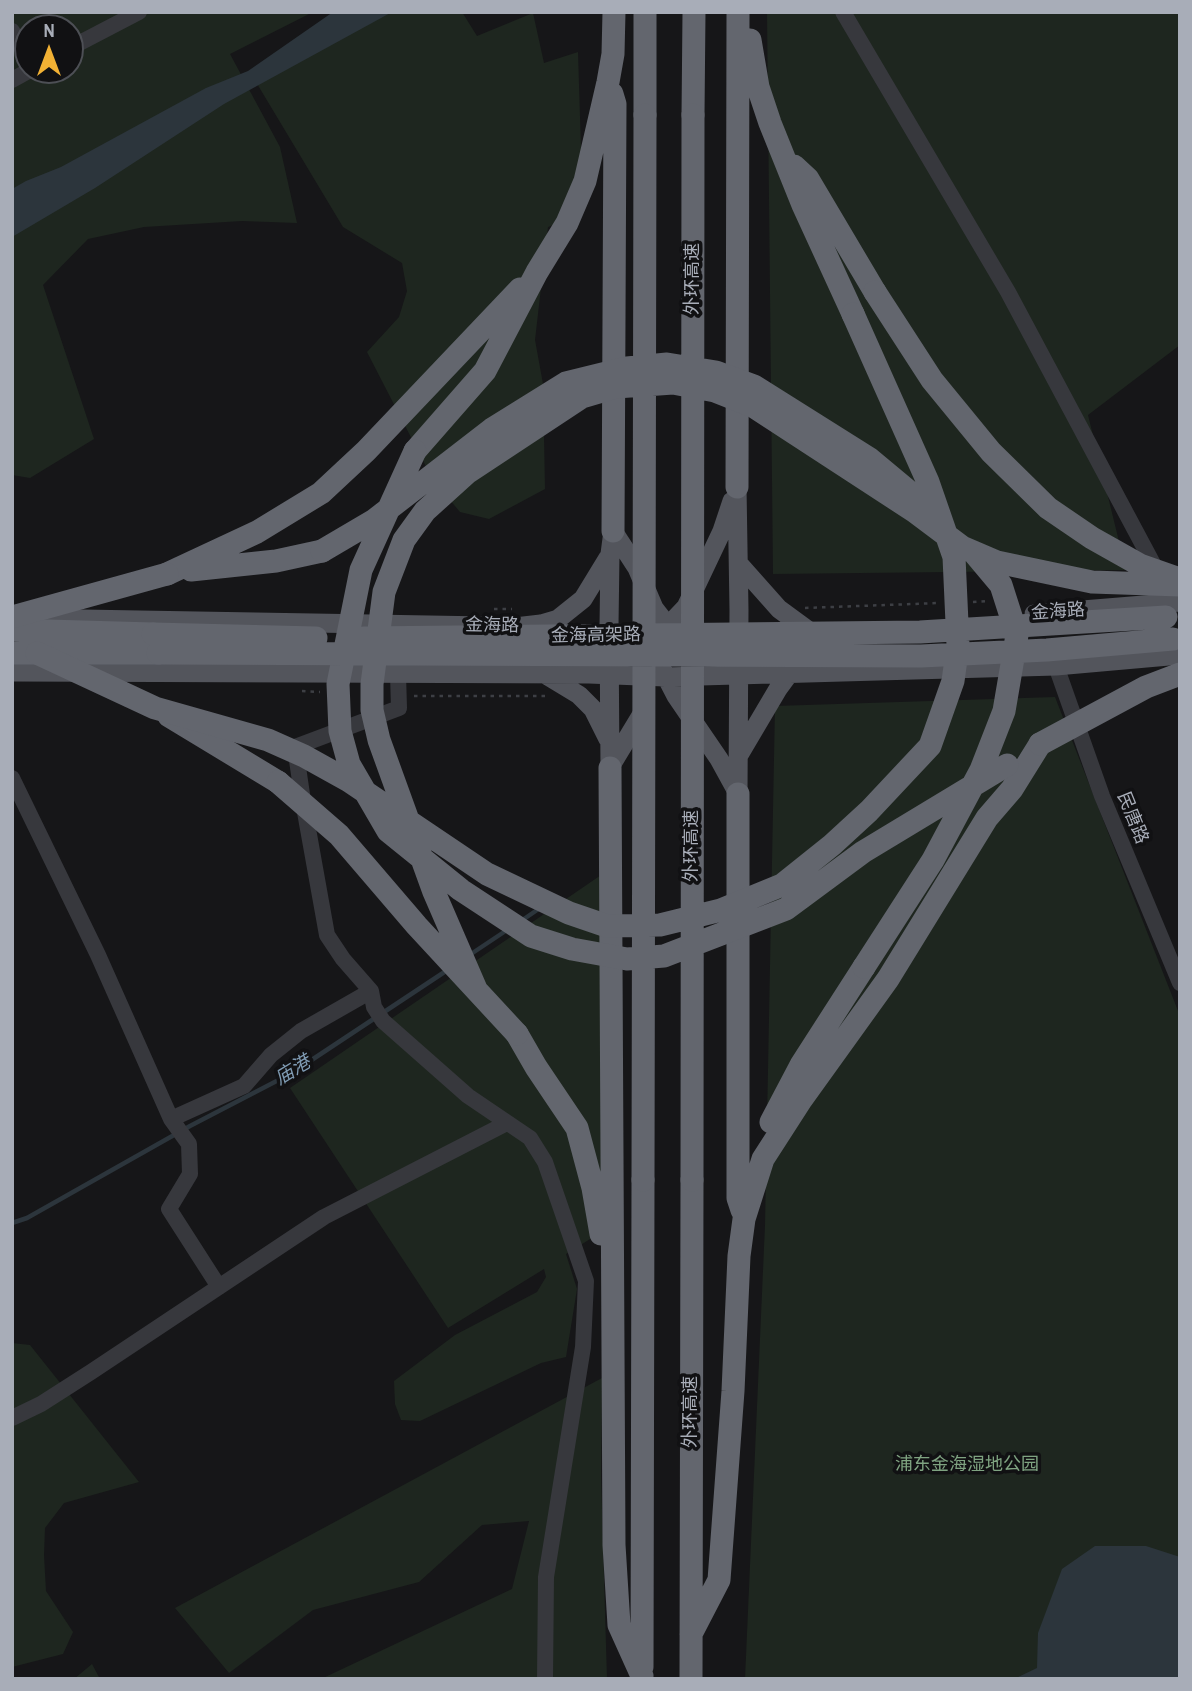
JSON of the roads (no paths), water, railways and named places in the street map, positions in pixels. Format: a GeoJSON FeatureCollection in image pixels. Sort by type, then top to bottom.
{"type":"FeatureCollection","features":[{"type":"Feature","properties":{"kind":"highway"},"geometry":{"type":"LineString","coordinates":[[614,12],[613,54],[608,82],[584,181],[567,223],[537,272],[485,371],[415,451],[361,570],[338,684],[340,731],[349,764],[388,831],[461,890],[531,936],[572,948],[627,959],[664,956],[786,909],[863,852],[1040,744],[1146,687],[1180,674]]}},
{"type":"Feature","properties":{"kind":"highway"},"geometry":{"type":"LineString","coordinates":[[642,1677],[645,12]]}},
{"type":"Feature","properties":{"kind":"highway","name":"外环高速"},"geometry":{"type":"LineString","coordinates":[[691,1679],[694,12]]}},
{"type":"Feature","properties":{"kind":"highway"},"geometry":{"type":"LineString","coordinates":[[737,487],[738,12]]}},
{"type":"Feature","properties":{"kind":"highway"},"geometry":{"type":"LineString","coordinates":[[155,708],[268,740],[304,756],[349,781],[487,874],[569,913],[607,926],[660,925],[721,910],[782,885],[869,811],[930,746],[953,681],[958,645],[954,556],[928,482],[782,154],[753,67],[747,12]]}},
{"type":"Feature","properties":{"kind":"highway"},"geometry":{"type":"LineString","coordinates":[[608,82],[614,104],[612,542]]}},
{"type":"Feature","properties":{"kind":"highway"},"geometry":{"type":"LineString","coordinates":[[782,154],[808,179],[875,292],[932,380],[991,452],[1048,508],[1092,538],[1140,565],[1178,597]]}},
{"type":"Feature","properties":{"kind":"highway"},"geometry":{"type":"LineString","coordinates":[[167,574],[257,532],[321,492],[366,451],[537,272]]}},
{"type":"Feature","properties":{"kind":"highway"},"geometry":{"type":"LineString","coordinates":[[12,617],[167,574],[276,561],[323,551],[373,521],[492,429],[566,383],[627,368],[667,364],[716,372],[754,387],[870,459],[963,539],[1001,585],[1017,635],[1004,711],[981,770],[933,860],[784,1096],[769,1127],[763,1159],[744,1219],[739,1256],[733,1391],[719,1580],[691,1634]]}},
{"type":"Feature","properties":{"kind":"highway"},"geometry":{"type":"LineString","coordinates":[[476,989],[434,892],[379,740],[372,710],[372,684],[384,592],[404,540],[425,511],[467,473],[582,397],[615,387],[673,383],[715,391],[753,406],[914,511],[962,547],[997,562],[1178,597]]}},
{"type":"Feature","properties":{"kind":"highway","name":"金海高架路"},"geometry":{"type":"LineString","coordinates":[[12,630],[300,638],[920,632],[1178,597]]}},
{"type":"Feature","properties":{"kind":"highway","name":"金海高架路"},"geometry":{"type":"LineString","coordinates":[[12,653],[921,656],[1047,650],[1180,638]]}},
{"type":"Feature","properties":{"kind":"highway"},"geometry":{"type":"LineString","coordinates":[[37,653],[155,708],[278,782],[339,835],[517,1034],[577,1128],[593,1188],[612,1300]]}},
{"type":"Feature","properties":{"kind":"highway"},"geometry":{"type":"LineString","coordinates":[[763,1159],[801,1100],[888,979],[987,818],[1012,789],[1040,744]]}},
{"type":"Feature","properties":{"kind":"highway"},"geometry":{"type":"LineString","coordinates":[[610,768],[612,1494],[619,1625],[642,1677]]}},
{"type":"Feature","properties":{"kind":"highway"},"geometry":{"type":"LineString","coordinates":[[738,794],[738,1198],[744,1219]]}},
{"type":"Feature","properties":{"kind":"main road"},"geometry":{"type":"LineString","coordinates":[[737,487],[738,794]]}},
{"type":"Feature","properties":{"kind":"main road"},"geometry":{"type":"LineString","coordinates":[[616,675],[653,651],[668,626],[686,607],[722,531],[737,487]]}},
{"type":"Feature","properties":{"kind":"main road"},"geometry":{"type":"LineString","coordinates":[[612,542],[637,568],[653,608],[687,651],[713,674]]}},
{"type":"Feature","properties":{"kind":"main road"},"geometry":{"type":"LineString","coordinates":[[610,768],[616,675],[612,542]]}},
{"type":"Feature","properties":{"kind":"main road"},"geometry":{"type":"LineString","coordinates":[[515,627],[558,619],[583,599],[612,542]]}},
{"type":"Feature","properties":{"kind":"main road"},"geometry":{"type":"LineString","coordinates":[[738,564],[779,609],[809,631]]}},
{"type":"Feature","properties":{"kind":"main road","name":"金海路"},"geometry":{"type":"LineString","coordinates":[[12,617],[515,627],[739,627],[757,631],[809,631],[1178,597]]}},
{"type":"Feature","properties":{"kind":"main road"},"geometry":{"type":"LineString","coordinates":[[615,626],[653,651],[665,677],[738,794]]}},
{"type":"Feature","properties":{"kind":"main road"},"geometry":{"type":"LineString","coordinates":[[610,768],[665,677],[687,651],[717,628]]}},
{"type":"Feature","properties":{"kind":"main road"},"geometry":{"type":"LineString","coordinates":[[12,672],[665,677],[1056,666],[1180,655]]}},
{"type":"Feature","properties":{"kind":"main road"},"geometry":{"type":"LineString","coordinates":[[545,674],[579,695],[593,709],[610,744]]}},
{"type":"Feature","properties":{"kind":"main road"},"geometry":{"type":"LineString","coordinates":[[738,756],[789,674]]}},
{"type":"Feature","properties":{"kind":"street"},"geometry":{"type":"LineString","coordinates":[[84,41],[139,12]]}},
{"type":"Feature","properties":{"kind":"street"},"geometry":{"type":"LineString","coordinates":[[843,12],[1008,292],[1178,597]]}},
{"type":"Feature","properties":{"kind":"street","name":"民唐路"},"geometry":{"type":"LineString","coordinates":[[1056,666],[1102,796],[1180,983]]}},
{"type":"Feature","properties":{"kind":"street"},"geometry":{"type":"LineString","coordinates":[[398,674],[400,708],[295,747],[327,935],[376,1006],[468,1096],[530,1138],[545,1161],[586,1281],[583,1347],[546,1577],[545,1679]]}},
{"type":"Feature","properties":{"kind":"street"},"geometry":{"type":"LineString","coordinates":[[12,778],[97,955],[172,1121],[189,1144],[190,1174],[169,1209],[219,1287]]}},
{"type":"Feature","properties":{"kind":"street"},"geometry":{"type":"LineString","coordinates":[[172,1121],[244,1086],[271,1055],[301,1031],[376,1006]]}},
{"type":"Feature","properties":{"kind":"street"},"geometry":{"type":"LineString","coordinates":[[12,1418],[41,1404],[324,1217],[508,1123]]}},
{"type":"Feature","properties":{"kind":"waterway","name":"庙港"},"geometry":{"type":"LineString","coordinates":[[521,921],[540,908]]}},
{"type":"Feature","properties":{"kind":"waterway","name":"庙港"},"geometry":{"type":"LineString","coordinates":[[468,956],[507,930]]}},
{"type":"Feature","properties":{"kind":"waterway","name":"庙港"},"geometry":{"type":"LineString","coordinates":[[12,1223],[27,1218],[190,1126],[292,1073],[449,969]]}},
{"type":"Feature","properties":{"kind":"park label","name":"浦东金海湿地公园"},"geometry":{"type":"Point","coordinates":[967,1465]}}]}
